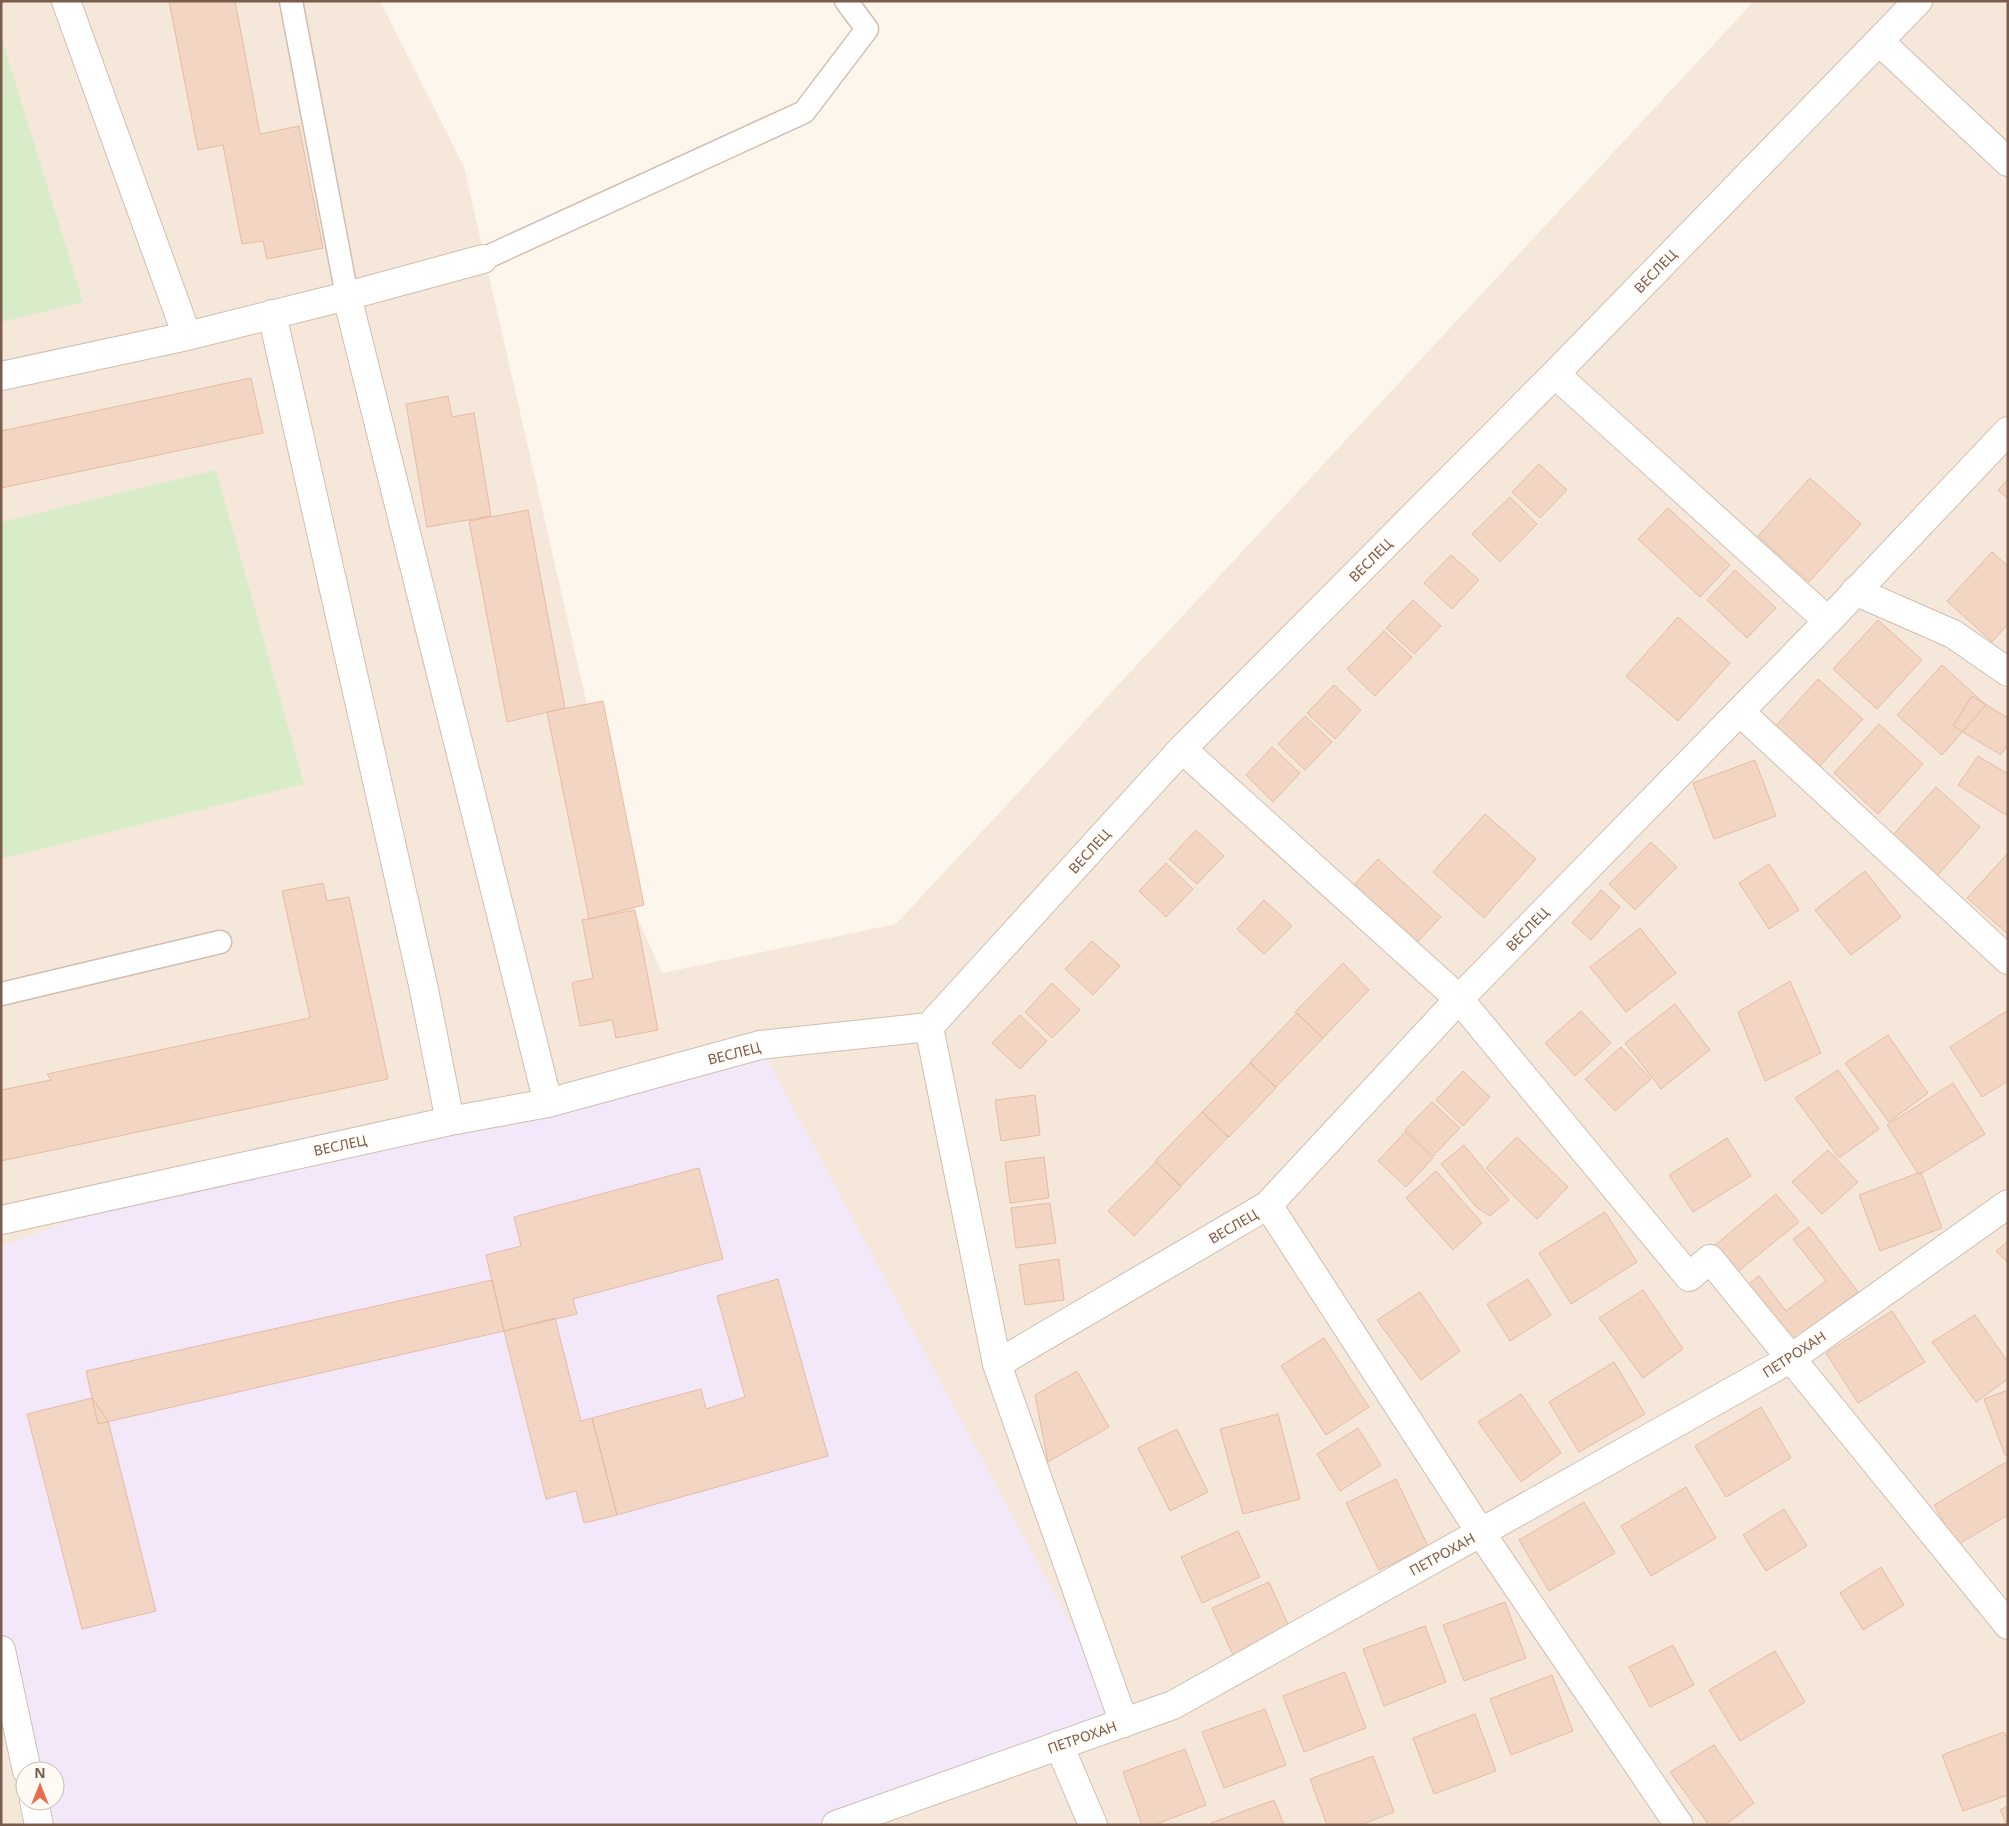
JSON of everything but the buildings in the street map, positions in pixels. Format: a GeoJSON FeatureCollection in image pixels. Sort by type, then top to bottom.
{"type":"FeatureCollection","features":[{"type":"Feature","properties":{"kind":"street"},"geometry":{"type":"LineString","coordinates":[[66,1],[187,336]]}},
{"type":"Feature","properties":{"kind":"street","name":"ВЕСЛЕЦ"},"geometry":{"type":"LineString","coordinates":[[1,1220],[450,1121],[548,1103],[760,1045],[928,1027],[1182,750],[1555,374],[1918,1]]}},
{"type":"Feature","properties":{"kind":"street"},"geometry":{"type":"LineString","coordinates":[[1879,41],[2008,162]]}},
{"type":"Feature","properties":{"kind":"street"},"geometry":{"type":"LineString","coordinates":[[1,376],[187,336],[484,259]]}},
{"type":"Feature","properties":{"kind":"street"},"geometry":{"type":"LineString","coordinates":[[347,296],[548,1103]]}},
{"type":"Feature","properties":{"kind":"street"},"geometry":{"type":"LineString","coordinates":[[272,314],[424,985],[450,1121]]}},
{"type":"Feature","properties":{"kind":"street"},"geometry":{"type":"LineString","coordinates":[[1555,374],[1828,622]]}},
{"type":"Feature","properties":{"kind":"street","name":"ВЕСЛЕЦ"},"geometry":{"type":"LineString","coordinates":[[998,1364],[1268,1206],[1459,999],[1828,622],[1855,590],[2008,431]]}},
{"type":"Feature","properties":{"kind":"street"},"geometry":{"type":"LineString","coordinates":[[1855,590],[1953,634],[2008,672]]}},
{"type":"Feature","properties":{"kind":"street"},"geometry":{"type":"LineString","coordinates":[[1740,712],[2008,960]]}},
{"type":"Feature","properties":{"kind":"street"},"geometry":{"type":"LineString","coordinates":[[1182,750],[1459,999],[1689,1277],[1710,1259],[2008,1625]]}},
{"type":"Feature","properties":{"kind":"street"},"geometry":{"type":"LineString","coordinates":[[928,1027],[998,1364],[1124,1723]]}},
{"type":"Feature","properties":{"kind":"street","name":"ПЕТРОХАН"},"geometry":{"type":"LineString","coordinates":[[836,1825],[1173,1705],[1790,1359],[2008,1204]]}},
{"type":"Feature","properties":{"kind":"street"},"geometry":{"type":"LineString","coordinates":[[1268,1206],[1480,1533],[1679,1825]]}},
{"type":"Feature","properties":{"kind":"street"},"geometry":{"type":"LineString","coordinates":[[1,1650],[25,1761]]}},
{"type":"Feature","properties":{"kind":"street"},"geometry":{"type":"LineString","coordinates":[[1059,1745],[1093,1825]]}},
{"type":"Feature","properties":{"kind":"street"},"geometry":{"type":"LineString","coordinates":[[36,1811],[39,1825]]}},
{"type":"Feature","properties":{"kind":"lane"},"geometry":{"type":"LineString","coordinates":[[291,1],[347,296]]}},
{"type":"Feature","properties":{"kind":"lane"},"geometry":{"type":"LineString","coordinates":[[484,259],[804,112],[867,29],[846,1]]}},
{"type":"Feature","properties":{"kind":"lane"},"geometry":{"type":"LineString","coordinates":[[1,994],[220,942]]}},
{"type":"Feature","properties":{"kind":"shaded area"},"geometry":{"type":"Polygon","coordinates":[[[1,1],[380,1],[464,167],[634,910],[662,973],[896,924],[1754,1],[2008,1],[2008,1825],[1,1825],[1,1]]]}},
{"type":"Feature","properties":{"kind":"shaded area"},"geometry":{"type":"Polygon","coordinates":[[[760,1046],[1124,1723],[836,1825],[39,1825],[36,1811],[65,1811],[65,1761],[25,1761],[1,1650],[1,1246],[302,1137],[760,1046]]]}},
{"type":"Feature","properties":{"kind":"green space"},"geometry":{"type":"Polygon","coordinates":[[[1,36],[83,302],[1,322],[1,36]]]}},
{"type":"Feature","properties":{"kind":"green space"},"geometry":{"type":"Polygon","coordinates":[[[216,470],[304,784],[1,859],[1,522],[216,470]]]}}]}
